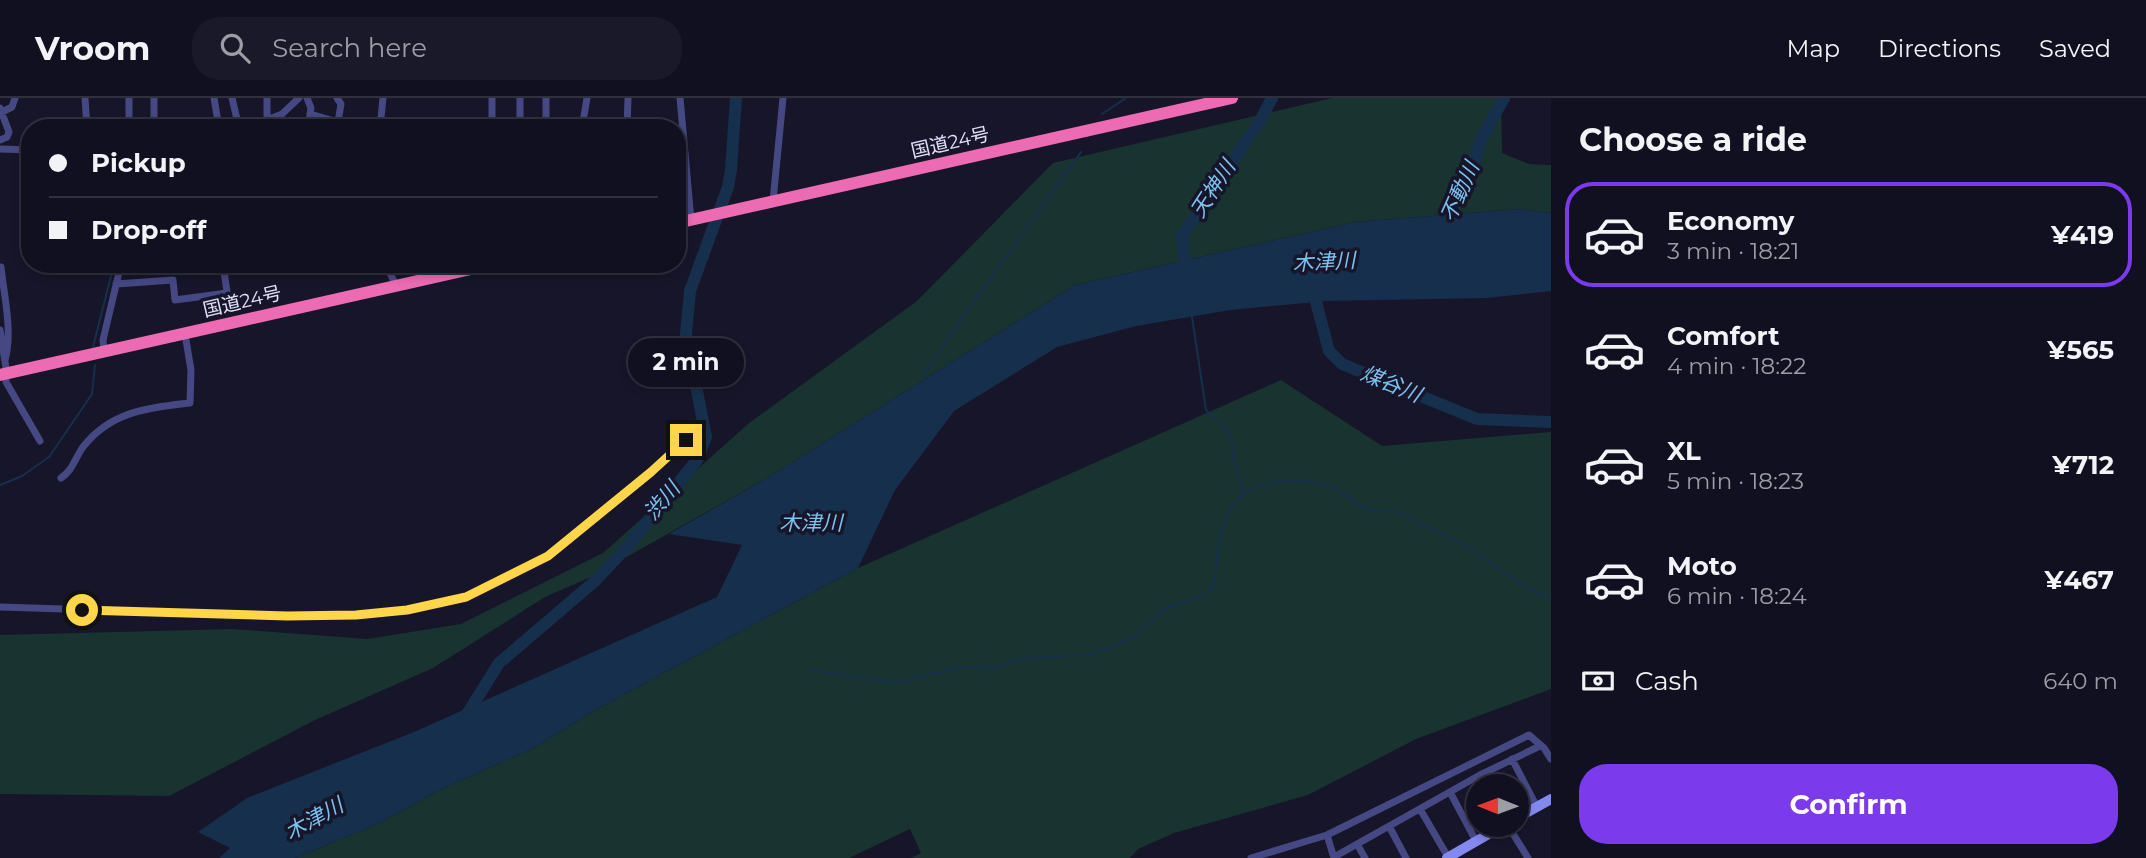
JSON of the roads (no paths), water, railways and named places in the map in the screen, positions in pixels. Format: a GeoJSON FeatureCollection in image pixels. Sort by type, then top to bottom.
{"type":"FeatureCollection","features":[{"type":"Feature","properties":{"kind":"highway","name":"国道24号"},"geometry":{"type":"LineString","coordinates":[[686,221],[1231,98]]}},
{"type":"Feature","properties":{"kind":"highway","name":"国道24号"},"geometry":{"type":"LineString","coordinates":[[3,376],[454,273]]}},
{"type":"Feature","properties":{"kind":"street"},"geometry":{"type":"LineString","coordinates":[[0,140],[7,137],[9,132],[1,110],[12,107],[15,98]]}},
{"type":"Feature","properties":{"kind":"street"},"geometry":{"type":"LineString","coordinates":[[85,98],[86,119]]}},
{"type":"Feature","properties":{"kind":"street"},"geometry":{"type":"LineString","coordinates":[[129,98],[129,119]]}},
{"type":"Feature","properties":{"kind":"street"},"geometry":{"type":"LineString","coordinates":[[154,98],[154,119]]}},
{"type":"Feature","properties":{"kind":"street"},"geometry":{"type":"LineString","coordinates":[[214,98],[218,119]]}},
{"type":"Feature","properties":{"kind":"street"},"geometry":{"type":"LineString","coordinates":[[232,98],[237,119]]}},
{"type":"Feature","properties":{"kind":"street"},"geometry":{"type":"LineString","coordinates":[[267,98],[267,119]]}},
{"type":"Feature","properties":{"kind":"street"},"geometry":{"type":"LineString","coordinates":[[270,119],[282,114],[299,98]]}},
{"type":"Feature","properties":{"kind":"street"},"geometry":{"type":"LineString","coordinates":[[307,98],[309,119]]}},
{"type":"Feature","properties":{"kind":"street"},"geometry":{"type":"LineString","coordinates":[[337,98],[341,104],[338,119]]}},
{"type":"Feature","properties":{"kind":"street"},"geometry":{"type":"LineString","coordinates":[[381,119],[383,98]]}},
{"type":"Feature","properties":{"kind":"street"},"geometry":{"type":"LineString","coordinates":[[492,98],[492,119]]}},
{"type":"Feature","properties":{"kind":"street"},"geometry":{"type":"LineString","coordinates":[[520,98],[520,119]]}},
{"type":"Feature","properties":{"kind":"street"},"geometry":{"type":"LineString","coordinates":[[546,98],[546,119]]}},
{"type":"Feature","properties":{"kind":"street"},"geometry":{"type":"LineString","coordinates":[[584,119],[587,98]]}},
{"type":"Feature","properties":{"kind":"street"},"geometry":{"type":"LineString","coordinates":[[627,119],[628,98]]}},
{"type":"Feature","properties":{"kind":"street"},"geometry":{"type":"LineString","coordinates":[[680,98],[680,119]]}},
{"type":"Feature","properties":{"kind":"street"},"geometry":{"type":"LineString","coordinates":[[773,201],[783,98]]}},
{"type":"Feature","properties":{"kind":"street"},"geometry":{"type":"LineString","coordinates":[[310,114],[328,119]]}},
{"type":"Feature","properties":{"kind":"street"},"geometry":{"type":"LineString","coordinates":[[0,149],[21,150]]}},
{"type":"Feature","properties":{"kind":"street"},"geometry":{"type":"LineString","coordinates":[[686,179],[691,220]]}},
{"type":"Feature","properties":{"kind":"street"},"geometry":{"type":"LineString","coordinates":[[1,267],[8,332],[8,351],[3,376]]}},
{"type":"Feature","properties":{"kind":"street"},"geometry":{"type":"LineString","coordinates":[[104,353],[103,340],[119,273]]}},
{"type":"Feature","properties":{"kind":"street"},"geometry":{"type":"LineString","coordinates":[[116,284],[173,280],[175,300],[227,292],[224,273]]}},
{"type":"Feature","properties":{"kind":"street"},"geometry":{"type":"LineString","coordinates":[[390,273],[396,287]]}},
{"type":"Feature","properties":{"kind":"street"},"geometry":{"type":"LineString","coordinates":[[0,330],[3,376],[40,441]]}},
{"type":"Feature","properties":{"kind":"street"},"geometry":{"type":"LineString","coordinates":[[61,478],[69,472],[83,447],[101,428],[129,413],[190,403],[191,370],[186,334]]}},
{"type":"Feature","properties":{"kind":"street"},"geometry":{"type":"LineString","coordinates":[[0,607],[287,616],[342,615],[407,610],[466,597],[548,556],[686,440]]}},
{"type":"Feature","properties":{"kind":"street"},"geometry":{"type":"LineString","coordinates":[[1251,858],[1327,835],[1529,736],[1545,746],[1551,759]]}},
{"type":"Feature","properties":{"kind":"street"},"geometry":{"type":"LineString","coordinates":[[1482,774],[1545,746]]}},
{"type":"Feature","properties":{"kind":"street"},"geometry":{"type":"LineString","coordinates":[[1512,759],[1537,807]]}},
{"type":"Feature","properties":{"kind":"street"},"geometry":{"type":"LineString","coordinates":[[1327,835],[1334,857],[1466,783]]}},
{"type":"Feature","properties":{"kind":"street"},"geometry":{"type":"LineString","coordinates":[[1425,785],[1435,800]]}},
{"type":"Feature","properties":{"kind":"street"},"geometry":{"type":"LineString","coordinates":[[1450,792],[1476,841]]}},
{"type":"Feature","properties":{"kind":"street"},"geometry":{"type":"LineString","coordinates":[[1530,811],[1551,799]]}},
{"type":"Feature","properties":{"kind":"street"},"geometry":{"type":"LineString","coordinates":[[1420,809],[1448,858],[1483,837]]}},
{"type":"Feature","properties":{"kind":"street"},"geometry":{"type":"LineString","coordinates":[[1389,826],[1406,858]]}},
{"type":"Feature","properties":{"kind":"street"},"geometry":{"type":"LineString","coordinates":[[1513,837],[1524,857]]}},
{"type":"Feature","properties":{"kind":"street"},"geometry":{"type":"LineString","coordinates":[[1357,844],[1365,858]]}},
{"type":"Feature","properties":{"kind":"water","name":"木津川"},"geometry":{"type":"Polygon","coordinates":[[[1519,209],[1551,213],[1551,291],[1487,298],[1326,301],[1230,310],[1136,326],[1057,347],[954,411],[895,490],[858,568],[597,709],[532,749],[439,790],[382,822],[295,858],[219,858],[230,848],[198,832],[247,798],[414,732],[717,597],[742,545],[669,534],[769,477],[1075,285],[1356,222],[1519,209]]]}},
{"type":"Feature","properties":{"kind":"waterway","name":"渋川"},"geometry":{"type":"LineString","coordinates":[[464,719],[499,663],[595,581],[627,547],[697,460],[706,437],[686,334],[690,291],[728,187],[736,98]]}},
{"type":"Feature","properties":{"kind":"waterway"},"geometry":{"type":"LineString","coordinates":[[1102,114],[1126,98]]}},
{"type":"Feature","properties":{"kind":"waterway","name":"天神川"},"geometry":{"type":"LineString","coordinates":[[1186,274],[1182,236],[1260,121],[1272,98]]}},
{"type":"Feature","properties":{"kind":"waterway","name":"不動川"},"geometry":{"type":"LineString","coordinates":[[1444,229],[1449,211],[1467,186],[1481,139],[1504,98]]}},
{"type":"Feature","properties":{"kind":"waterway"},"geometry":{"type":"LineString","coordinates":[[924,381],[925,373],[965,314],[1081,152]]}},
{"type":"Feature","properties":{"kind":"waterway"},"geometry":{"type":"LineString","coordinates":[[93,347],[112,273]]}},
{"type":"Feature","properties":{"kind":"waterway","name":"煤谷川"},"geometry":{"type":"LineString","coordinates":[[1312,287],[1329,351],[1342,364],[1477,419],[1551,422]]}},
{"type":"Feature","properties":{"kind":"waterway"},"geometry":{"type":"LineString","coordinates":[[1192,317],[1206,410],[1231,434],[1243,495]]}},
{"type":"Feature","properties":{"kind":"waterway"},"geometry":{"type":"LineString","coordinates":[[0,485],[22,476],[49,457],[92,394],[95,365]]}},
{"type":"Feature","properties":{"kind":"waterway"},"geometry":{"type":"LineString","coordinates":[[810,670],[895,683],[961,667],[994,668],[1020,659],[1089,654],[1112,647],[1136,635],[1162,611],[1210,591],[1214,584],[1220,538],[1229,512],[1238,500],[1262,485],[1292,480],[1322,484],[1370,510],[1393,511],[1404,515],[1462,544],[1521,583],[1551,599]]}}]}
